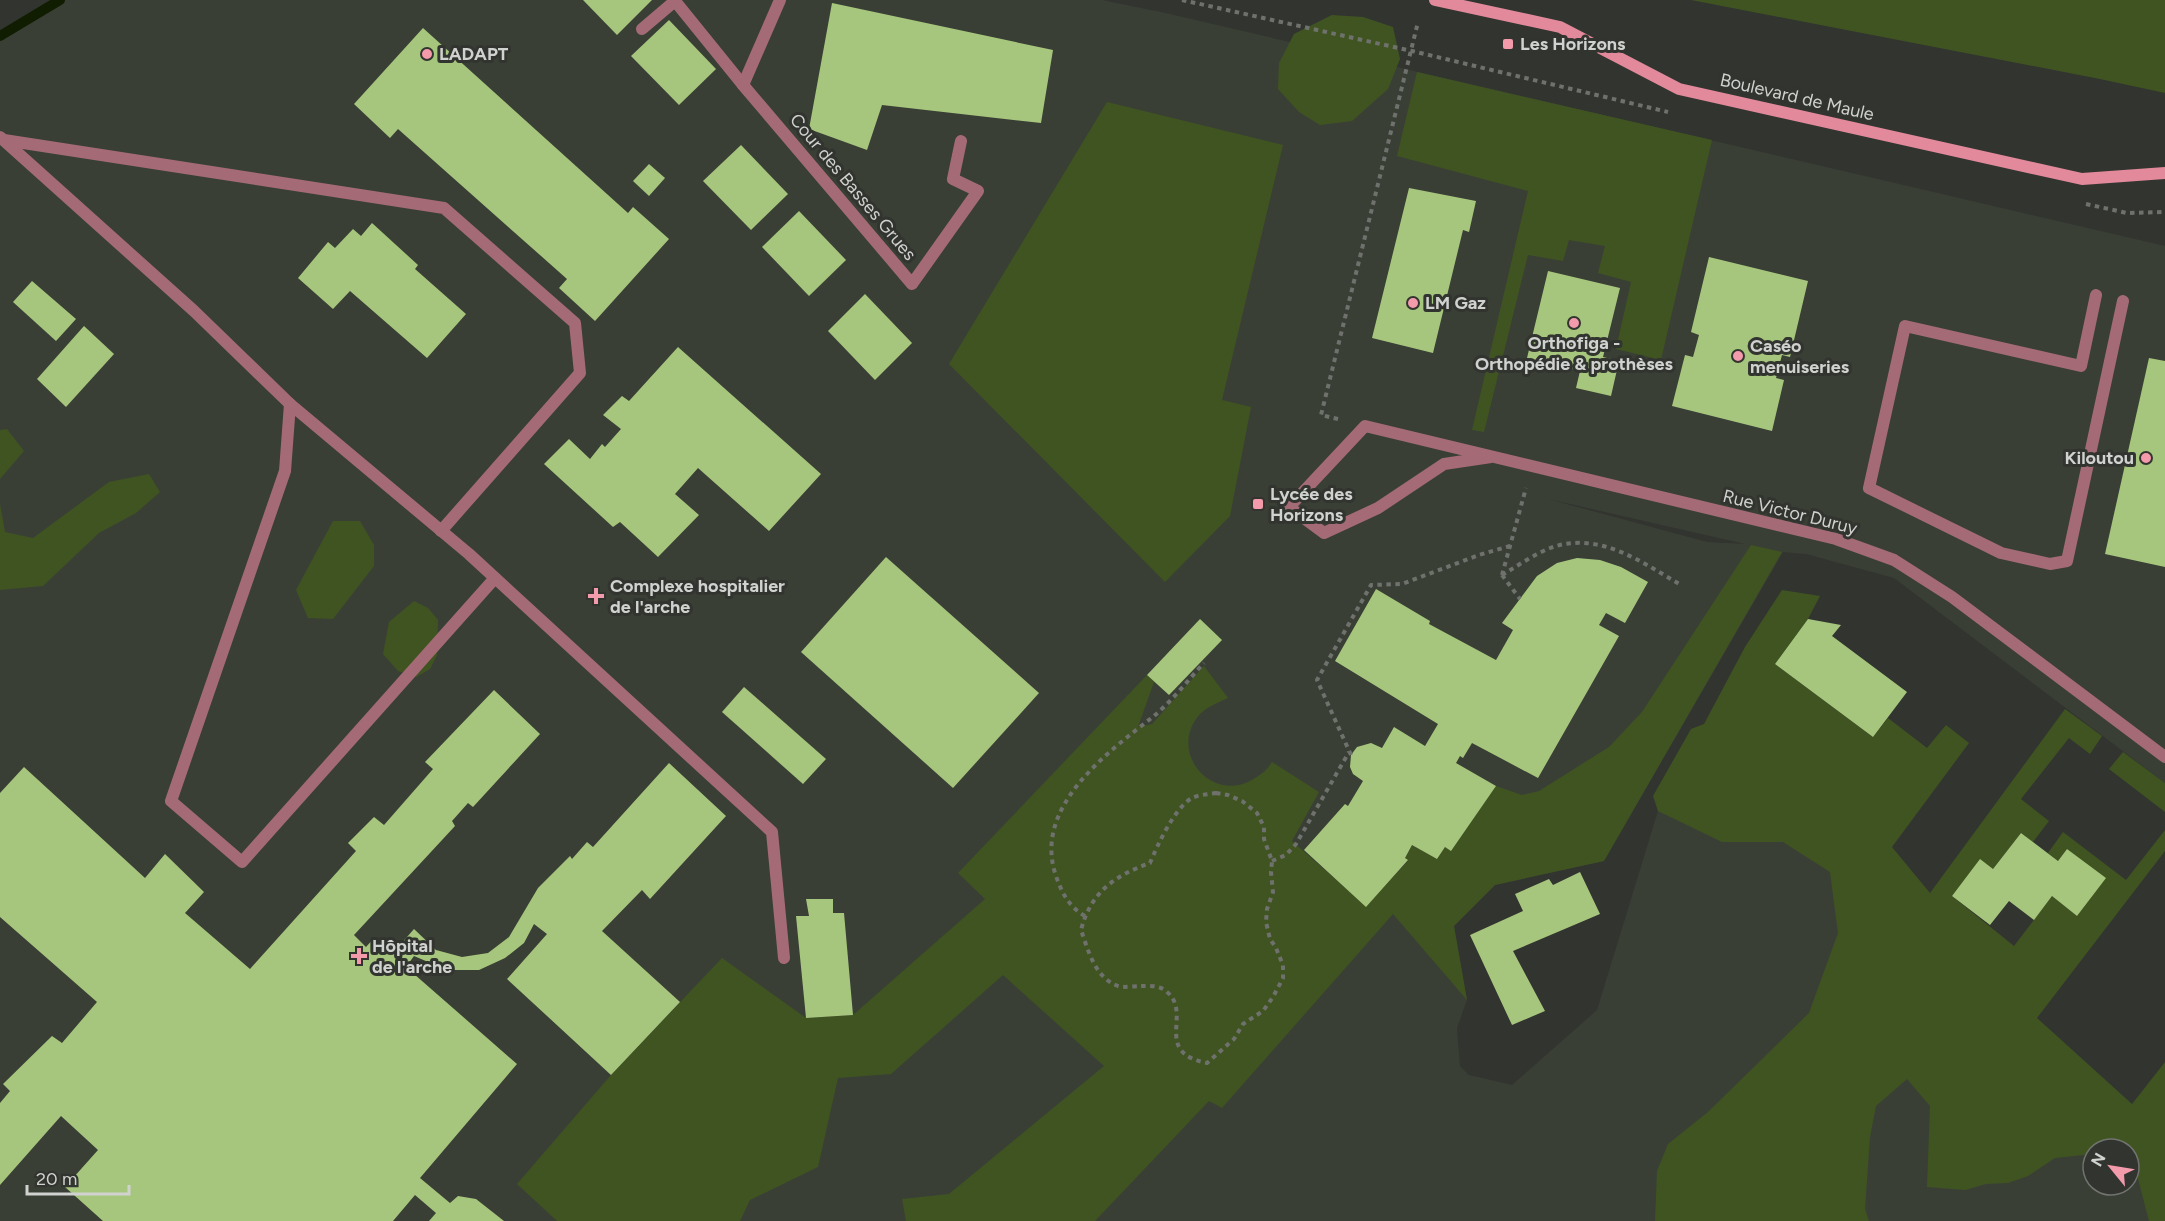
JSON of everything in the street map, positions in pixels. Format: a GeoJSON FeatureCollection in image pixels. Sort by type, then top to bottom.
{"type":"FeatureCollection","features":[{"type":"Feature","properties":{"kind":"main road","name":"Boulevard de Maule"},"geometry":{"type":"LineString","coordinates":[[1435,0],[1560,27],[1678,89],[2082,179],[2165,173]]}},
{"type":"Feature","properties":{"kind":"street"},"geometry":{"type":"LineString","coordinates":[[743,85],[780,0]]}},
{"type":"Feature","properties":{"kind":"street","name":"Cour des Basses Grues"},"geometry":{"type":"LineString","coordinates":[[642,29],[675,1],[912,284],[978,191],[953,179],[961,141]]}},
{"type":"Feature","properties":{"kind":"street"},"geometry":{"type":"LineString","coordinates":[[1,139],[194,311],[290,404],[495,578],[772,832],[784,958]]}},
{"type":"Feature","properties":{"kind":"street"},"geometry":{"type":"LineString","coordinates":[[1,139],[444,208],[575,323],[580,373],[441,531]]}},
{"type":"Feature","properties":{"kind":"street"},"geometry":{"type":"LineString","coordinates":[[2096,295],[2081,366],[1905,326],[1869,488],[2001,553],[2050,564],[2067,561],[2123,301]]}},
{"type":"Feature","properties":{"kind":"street"},"geometry":{"type":"LineString","coordinates":[[290,404],[285,471],[171,801],[233,855],[242,862],[495,578]]}},
{"type":"Feature","properties":{"kind":"street","name":"Rue Victor Duruy"},"geometry":{"type":"LineString","coordinates":[[1491,457],[1444,464],[1378,508],[1324,533],[1289,507],[1365,426],[1836,539],[1894,561],[1971,610],[2165,757]]}},
{"type":"Feature","properties":{"kind":"path"},"geometry":{"type":"LineString","coordinates":[[1182,0],[1412,51]]}},
{"type":"Feature","properties":{"kind":"path"},"geometry":{"type":"LineString","coordinates":[[1365,426],[1321,415],[1418,22]]}},
{"type":"Feature","properties":{"kind":"path"},"geometry":{"type":"LineString","coordinates":[[1502,575],[1531,466]]}},
{"type":"Feature","properties":{"kind":"path"},"geometry":{"type":"LineString","coordinates":[[1502,575],[1556,546],[1586,542],[1626,553],[1681,585]]}},
{"type":"Feature","properties":{"kind":"path"},"geometry":{"type":"LineString","coordinates":[[1272,861],[1286,855],[1296,844],[1350,754],[1317,680],[1371,585],[1402,584],[1510,546]]}},
{"type":"Feature","properties":{"kind":"path"},"geometry":{"type":"LineString","coordinates":[[1502,575],[1520,599]]}},
{"type":"Feature","properties":{"kind":"path"},"geometry":{"type":"LineString","coordinates":[[1085,916],[1062,895],[1052,865],[1053,830],[1066,799],[1091,769],[1155,715],[1204,663]]}},
{"type":"Feature","properties":{"kind":"path"},"geometry":{"type":"LineString","coordinates":[[1216,793],[1242,801],[1257,813],[1264,827],[1263,838],[1272,861],[1273,892],[1267,909],[1266,922],[1270,939],[1283,965],[1283,978],[1273,998],[1263,1011],[1243,1024],[1234,1040],[1207,1063],[1193,1060],[1179,1049],[1175,1039],[1176,1013],[1170,993],[1152,986],[1119,986],[1104,976],[1094,964],[1081,930],[1085,916],[1090,904],[1114,879],[1150,863],[1168,826],[1192,798],[1216,793]]}},
{"type":"Feature","properties":{"kind":"shaded area","name":"Complexe hospitalier de l'arche"},"geometry":{"type":"Polygon","coordinates":[[[60,0],[1102,0],[2165,246],[2165,783],[1894,578],[1806,554],[1783,552],[1604,861],[1495,885],[1454,926],[1467,1000],[1457,1028],[1460,1066],[1469,1075],[1512,1085],[1597,1010],[1658,811],[1700,806],[1781,784],[2124,1115],[2133,1137],[2081,1137],[2081,1197],[2141,1197],[2141,1159],[2165,1221],[0,1221],[0,36],[60,0]],[[1548,499],[1707,542],[1745,544],[1548,499]]]}},
{"type":"Feature","properties":{"kind":"green space"},"geometry":{"type":"Polygon","coordinates":[[[1691,0],[2165,0],[2165,93],[2100,79],[1691,0]]]}},
{"type":"Feature","properties":{"kind":"green space"},"geometry":{"type":"Polygon","coordinates":[[[1332,15],[1363,17],[1393,27],[1400,59],[1388,89],[1352,121],[1320,125],[1299,112],[1278,89],[1279,63],[1294,34],[1332,15]]]}},
{"type":"Feature","properties":{"kind":"green space"},"geometry":{"type":"Polygon","coordinates":[[[1417,72],[1712,140],[1661,360],[1616,349],[1631,282],[1598,273],[1605,246],[1569,240],[1563,261],[1528,255],[1484,432],[1472,430],[1528,191],[1397,156],[1417,72]]]}},
{"type":"Feature","properties":{"kind":"green space"},"geometry":{"type":"Polygon","coordinates":[[[1107,102],[1283,145],[1222,400],[1251,407],[1230,516],[1165,582],[949,364],[1107,102]]]}},
{"type":"Feature","properties":{"kind":"green space"},"geometry":{"type":"Polygon","coordinates":[[[7,429],[24,451],[0,479],[0,430],[7,429]]]}},
{"type":"Feature","properties":{"kind":"green space"},"geometry":{"type":"Polygon","coordinates":[[[149,474],[160,492],[136,513],[99,533],[43,586],[0,590],[0,504],[5,532],[33,538],[109,482],[149,474]]]}},
{"type":"Feature","properties":{"kind":"green space"},"geometry":{"type":"Polygon","coordinates":[[[333,521],[360,521],[374,545],[374,566],[333,619],[308,618],[296,590],[333,521]]]}},
{"type":"Feature","properties":{"kind":"green space"},"geometry":{"type":"Polygon","coordinates":[[[1751,545],[1782,552],[1604,861],[1495,885],[1454,926],[1467,1000],[1393,914],[1222,1108],[1209,1101],[1095,1221],[906,1221],[902,1199],[949,1194],[1104,1066],[1003,975],[891,1074],[838,1078],[818,1167],[750,1200],[740,1221],[557,1221],[517,1184],[611,1075],[722,958],[806,1018],[853,1015],[985,899],[958,873],[1147,675],[1154,682],[1138,727],[1152,724],[1204,666],[1228,698],[1203,711],[1191,729],[1188,744],[1191,758],[1199,771],[1210,780],[1224,785],[1239,785],[1260,775],[1272,762],[1319,792],[1292,841],[1366,906],[1408,861],[1405,858],[1412,845],[1437,859],[1445,847],[1451,850],[1496,786],[1522,795],[1539,791],[1609,747],[1642,712],[1751,545]]]}},
{"type":"Feature","properties":{"kind":"green space"},"geometry":{"type":"Polygon","coordinates":[[[1782,590],[1820,596],[1808,619],[1775,664],[1873,737],[1888,718],[1927,748],[1946,725],[1969,743],[1892,847],[1930,893],[2065,709],[2102,736],[2090,754],[2069,738],[2021,799],[2049,821],[2033,842],[2021,833],[1993,869],[1980,860],[1952,896],[2014,946],[2052,896],[2077,916],[2105,878],[2067,849],[2058,861],[2048,853],[2063,832],[2126,880],[2165,830],[2165,851],[2037,1018],[2132,1104],[2165,1062],[2165,1221],[2149,1221],[2141,1190],[2141,1137],[2081,1137],[2081,1155],[2055,1158],[2028,1176],[2008,1183],[1986,1184],[1965,1190],[1927,1187],[1930,1106],[1907,1079],[1876,1106],[1870,1137],[1865,1209],[1869,1221],[1655,1221],[1657,1171],[1668,1144],[1708,1112],[1809,1013],[1838,933],[1830,872],[1783,842],[1722,842],[1658,811],[1653,796],[1691,729],[1704,724],[1745,647],[1782,590]]]}},
{"type":"Feature","properties":{"kind":"green space"},"geometry":{"type":"Polygon","coordinates":[[[414,601],[428,608],[438,620],[437,655],[430,669],[416,677],[398,671],[383,654],[389,622],[414,601]]]}},
{"type":"Feature","properties":{"kind":"green space"},"geometry":{"type":"Polygon","coordinates":[[[2123,752],[2165,783],[2165,812],[2109,769],[2123,752]]]}},
{"type":"Feature","properties":{"kind":"building"},"geometry":{"type":"Polygon","coordinates":[[[583,0],[652,0],[617,35],[583,0]]]}},
{"type":"Feature","properties":{"kind":"building"},"geometry":{"type":"Polygon","coordinates":[[[832,3],[1053,50],[1041,123],[882,105],[867,150],[809,129],[832,3]]]}},
{"type":"Feature","properties":{"kind":"building"},"geometry":{"type":"Polygon","coordinates":[[[669,20],[716,69],[679,105],[631,56],[669,20]]]}},
{"type":"Feature","properties":{"kind":"building"},"geometry":{"type":"Polygon","coordinates":[[[423,28],[628,213],[633,207],[669,239],[595,321],[559,288],[567,279],[398,129],[390,138],[354,104],[423,28]]]}},
{"type":"Feature","properties":{"kind":"building"},"geometry":{"type":"Polygon","coordinates":[[[741,145],[788,194],[751,230],[703,181],[741,145]]]}},
{"type":"Feature","properties":{"kind":"building"},"geometry":{"type":"Polygon","coordinates":[[[649,164],[665,178],[649,196],[633,181],[649,164]]]}},
{"type":"Feature","properties":{"kind":"building","name":"LM Gaz"},"geometry":{"type":"Polygon","coordinates":[[[1409,188],[1476,201],[1469,232],[1463,230],[1433,353],[1372,338],[1409,188]]]}},
{"type":"Feature","properties":{"kind":"building"},"geometry":{"type":"Polygon","coordinates":[[[799,211],[846,260],[809,296],[762,247],[799,211]]]}},
{"type":"Feature","properties":{"kind":"building"},"geometry":{"type":"Polygon","coordinates":[[[372,223],[418,265],[415,269],[466,314],[427,358],[350,291],[333,309],[298,278],[328,242],[335,248],[353,229],[361,236],[372,223]]]}},
{"type":"Feature","properties":{"kind":"building","name":"Caséo menuiseries"},"geometry":{"type":"Polygon","coordinates":[[[1709,257],[1808,281],[1790,357],[1782,355],[1776,378],[1784,380],[1772,431],[1672,406],[1685,355],[1693,357],[1699,335],[1691,332],[1709,257]]]}},
{"type":"Feature","properties":{"kind":"building","name":"Orthofiga - Orthopédie & prothèses"},"geometry":{"type":"Polygon","coordinates":[[[1548,271],[1620,288],[1603,357],[1619,361],[1611,396],[1576,388],[1580,371],[1527,358],[1548,271]]]}},
{"type":"Feature","properties":{"kind":"building"},"geometry":{"type":"Polygon","coordinates":[[[32,281],[76,319],[56,341],[13,302],[32,281]]]}},
{"type":"Feature","properties":{"kind":"building"},"geometry":{"type":"Polygon","coordinates":[[[865,294],[912,343],[875,380],[828,331],[865,294]]]}},
{"type":"Feature","properties":{"kind":"building"},"geometry":{"type":"Polygon","coordinates":[[[84,326],[114,354],[66,407],[37,379],[84,326]]]}},
{"type":"Feature","properties":{"kind":"building"},"geometry":{"type":"Polygon","coordinates":[[[678,347],[821,474],[769,531],[698,468],[675,494],[699,515],[658,557],[620,522],[613,527],[544,464],[569,439],[590,459],[602,444],[605,447],[621,429],[603,415],[622,396],[629,401],[678,347]]]}},
{"type":"Feature","properties":{"kind":"building","name":"Kiloutou"},"geometry":{"type":"Polygon","coordinates":[[[2149,358],[2165,361],[2165,567],[2105,554],[2149,358]]]}},
{"type":"Feature","properties":{"kind":"building"},"geometry":{"type":"Polygon","coordinates":[[[886,557],[1039,693],[953,788],[801,652],[886,557]]]}},
{"type":"Feature","properties":{"kind":"building"},"geometry":{"type":"Polygon","coordinates":[[[1577,558],[1600,560],[1621,567],[1648,582],[1625,623],[1606,613],[1599,625],[1619,636],[1538,778],[1472,743],[1463,758],[1460,756],[1456,763],[1496,786],[1451,851],[1445,847],[1437,859],[1412,845],[1405,858],[1408,860],[1366,907],[1304,850],[1345,804],[1348,806],[1363,781],[1353,774],[1350,767],[1351,755],[1357,747],[1371,743],[1382,748],[1394,727],[1425,746],[1438,724],[1335,661],[1376,589],[1430,621],[1429,624],[1496,660],[1513,630],[1502,623],[1537,576],[1557,563],[1577,558]]]}},
{"type":"Feature","properties":{"kind":"building"},"geometry":{"type":"Polygon","coordinates":[[[1200,619],[1222,640],[1169,695],[1147,675],[1200,619]]]}},
{"type":"Feature","properties":{"kind":"building"},"geometry":{"type":"Polygon","coordinates":[[[1808,619],[1841,625],[1832,636],[1907,692],[1873,737],[1775,664],[1808,619]]]}},
{"type":"Feature","properties":{"kind":"building"},"geometry":{"type":"Polygon","coordinates":[[[744,687],[826,759],[803,784],[722,712],[744,687]]]}},
{"type":"Feature","properties":{"kind":"building","name":"Hôpital de l'arche"},"geometry":{"type":"Polygon","coordinates":[[[494,690],[540,734],[473,807],[468,803],[452,821],[455,826],[354,935],[366,947],[375,937],[396,955],[404,948],[400,945],[414,929],[436,950],[462,957],[488,953],[509,937],[538,888],[570,856],[572,859],[587,842],[593,847],[669,763],[726,816],[650,899],[642,890],[602,931],[680,1002],[611,1075],[507,979],[547,934],[534,924],[524,943],[505,958],[479,970],[447,970],[414,956],[406,967],[517,1064],[420,1178],[450,1203],[458,1196],[476,1199],[504,1221],[429,1221],[436,1213],[415,1195],[393,1221],[103,1221],[65,1187],[98,1150],[61,1116],[0,1185],[0,1103],[10,1091],[3,1084],[52,1036],[62,1043],[97,1002],[0,917],[0,793],[24,767],[145,878],[165,854],[204,892],[185,913],[250,969],[356,851],[348,843],[374,817],[384,825],[433,769],[425,762],[494,690]]]}},
{"type":"Feature","properties":{"kind":"building"},"geometry":{"type":"Polygon","coordinates":[[[2021,833],[2058,861],[2067,849],[2106,878],[2077,916],[2052,896],[2034,920],[2009,901],[1990,925],[1952,896],[1980,859],[1993,869],[2021,833]]]}},
{"type":"Feature","properties":{"kind":"building"},"geometry":{"type":"Polygon","coordinates":[[[1580,872],[1600,914],[1513,951],[1545,1011],[1512,1025],[1470,935],[1523,911],[1515,894],[1549,879],[1553,885],[1580,872]]]}},
{"type":"Feature","properties":{"kind":"building"},"geometry":{"type":"Polygon","coordinates":[[[806,899],[833,899],[833,913],[844,913],[853,1015],[806,1018],[796,916],[809,916],[806,899]]]}},
{"type":"Feature","properties":{"kind":"waterway"},"geometry":{"type":"LineString","coordinates":[[0,36],[60,0]]}},
{"type":"Feature","properties":{"kind":"place","name":"Les Horizons"},"geometry":{"type":"Point","coordinates":[1508,44]}},
{"type":"Feature","properties":{"kind":"place","name":"LADAPT"},"geometry":{"type":"Point","coordinates":[427,54]}},
{"type":"Feature","properties":{"kind":"place","name":"LM Gaz"},"geometry":{"type":"Point","coordinates":[1413,303]}},
{"type":"Feature","properties":{"kind":"place","name":"Orthofiga - Orthopédie & prothèses"},"geometry":{"type":"Point","coordinates":[1574,323]}},
{"type":"Feature","properties":{"kind":"place","name":"Caséo menuiseries"},"geometry":{"type":"Point","coordinates":[1738,356]}},
{"type":"Feature","properties":{"kind":"place","name":"Kiloutou"},"geometry":{"type":"Point","coordinates":[2146,458]}},
{"type":"Feature","properties":{"kind":"place","name":"Lycée des Horizons"},"geometry":{"type":"Point","coordinates":[1258,504]}},
{"type":"Feature","properties":{"kind":"place","name":"Complexe hospitalier de l'arche"},"geometry":{"type":"Point","coordinates":[596,596]}},
{"type":"Feature","properties":{"kind":"place","name":"Hôpital de l'arche"},"geometry":{"type":"Point","coordinates":[359,956]}}]}
